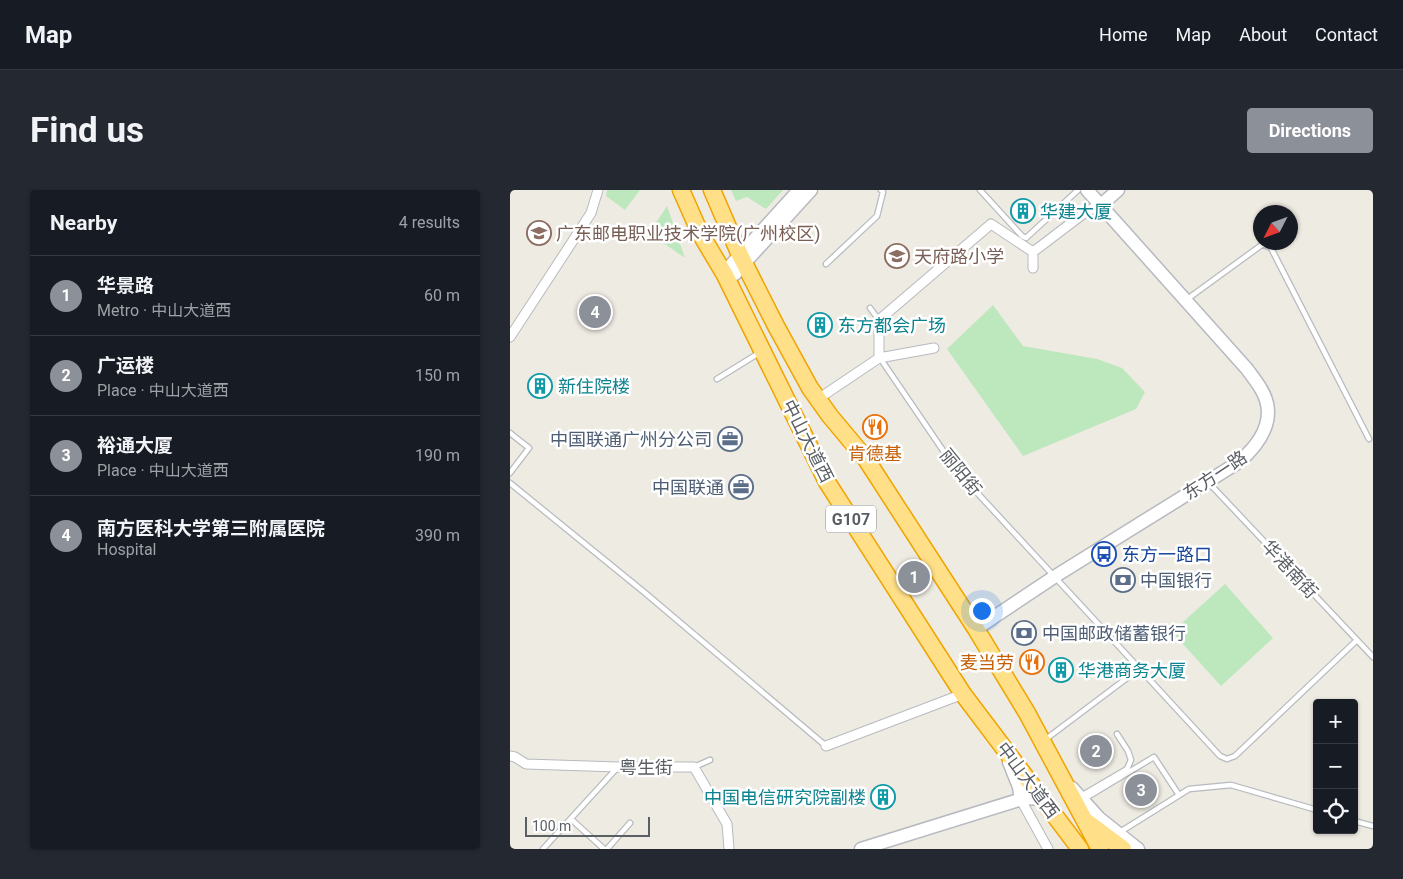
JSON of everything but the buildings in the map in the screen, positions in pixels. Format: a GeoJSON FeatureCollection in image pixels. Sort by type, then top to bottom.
{"type":"FeatureCollection","features":[{"type":"Feature","properties":{"kind":"highway","name":"中山大道西"},"geometry":{"type":"LineString","coordinates":[[681,190],[700,233],[725,275],[827,482],[963,694],[1080,849]]}},
{"type":"Feature","properties":{"kind":"highway","name":"中山大道西"},"geometry":{"type":"LineString","coordinates":[[712,190],[743,259],[796,363],[818,399],[866,459],[1018,697],[1100,849]]}},
{"type":"Feature","properties":{"kind":"highway"},"geometry":{"type":"LineString","coordinates":[[1042,799],[1066,849]]}},
{"type":"Feature","properties":{"kind":"highway"},"geometry":{"type":"LineString","coordinates":[[1042,799],[1072,849]]}},
{"type":"Feature","properties":{"kind":"highway"},"geometry":{"type":"LineString","coordinates":[[1083,818],[1123,849]]}},
{"type":"Feature","properties":{"kind":"street"},"geometry":{"type":"LineString","coordinates":[[510,337],[591,213],[598,190]]}},
{"type":"Feature","properties":{"kind":"street"},"geometry":{"type":"LineString","coordinates":[[725,275],[735,274],[743,259],[799,190]]}},
{"type":"Feature","properties":{"kind":"street"},"geometry":{"type":"LineString","coordinates":[[743,259],[811,190]]}},
{"type":"Feature","properties":{"kind":"street","name":"东方一路"},"geometry":{"type":"LineString","coordinates":[[976,630],[1054,578],[1239,462],[1252,451],[1261,439],[1266,426],[1267,402],[1262,389],[1247,369],[1087,190]]}},
{"type":"Feature","properties":{"kind":"street"},"geometry":{"type":"LineString","coordinates":[[1033,252],[1087,211],[1101,205],[1118,190]]}},
{"type":"Feature","properties":{"kind":"street"},"geometry":{"type":"LineString","coordinates":[[878,359],[879,320],[991,224],[1033,252]]}},
{"type":"Feature","properties":{"kind":"street"},"geometry":{"type":"LineString","coordinates":[[1033,252],[1033,268]]}},
{"type":"Feature","properties":{"kind":"street"},"geometry":{"type":"LineString","coordinates":[[818,399],[878,359],[934,348]]}},
{"type":"Feature","properties":{"kind":"street"},"geometry":{"type":"LineString","coordinates":[[826,746],[963,694]]}},
{"type":"Feature","properties":{"kind":"street"},"geometry":{"type":"LineString","coordinates":[[1002,747],[1019,787],[1021,800],[1048,849]]}},
{"type":"Feature","properties":{"kind":"street","name":"粤生街"},"geometry":{"type":"LineString","coordinates":[[510,756],[526,764],[694,767],[727,824],[729,849]]}},
{"type":"Feature","properties":{"kind":"street"},"geometry":{"type":"LineString","coordinates":[[1058,773],[1099,818],[1138,849]]}},
{"type":"Feature","properties":{"kind":"street"},"geometry":{"type":"LineString","coordinates":[[860,849],[1021,800],[1031,798],[1042,799]]}},
{"type":"Feature","properties":{"kind":"lane"},"geometry":{"type":"LineString","coordinates":[[826,264],[877,216],[883,192],[881,190]]}},
{"type":"Feature","properties":{"kind":"lane"},"geometry":{"type":"LineString","coordinates":[[980,190],[1022,236],[1026,238],[1078,190]]}},
{"type":"Feature","properties":{"kind":"lane"},"geometry":{"type":"LineString","coordinates":[[1186,300],[1262,244],[1271,248],[1368,439]]}},
{"type":"Feature","properties":{"kind":"lane"},"geometry":{"type":"LineString","coordinates":[[870,308],[879,320]]}},
{"type":"Feature","properties":{"kind":"lane"},"geometry":{"type":"LineString","coordinates":[[717,379],[762,350]]}},
{"type":"Feature","properties":{"kind":"lane","name":"丽阳街"},"geometry":{"type":"LineString","coordinates":[[878,359],[957,471],[1220,756],[1226,759],[1235,756],[1357,640]]}},
{"type":"Feature","properties":{"kind":"lane"},"geometry":{"type":"LineString","coordinates":[[510,433],[529,448],[510,473]]}},
{"type":"Feature","properties":{"kind":"lane","name":"华港南街"},"geometry":{"type":"LineString","coordinates":[[1208,482],[1373,657]]}},
{"type":"Feature","properties":{"kind":"lane"},"geometry":{"type":"LineString","coordinates":[[510,483],[644,592],[826,746]]}},
{"type":"Feature","properties":{"kind":"lane"},"geometry":{"type":"LineString","coordinates":[[1043,742],[1139,668]]}},
{"type":"Feature","properties":{"kind":"lane"},"geometry":{"type":"LineString","coordinates":[[1081,798],[1128,769],[1131,760],[1128,750],[1117,734]]}},
{"type":"Feature","properties":{"kind":"lane"},"geometry":{"type":"LineString","coordinates":[[1081,798],[1154,757],[1179,795]]}},
{"type":"Feature","properties":{"kind":"lane"},"geometry":{"type":"LineString","coordinates":[[694,767],[710,760]]}},
{"type":"Feature","properties":{"kind":"lane"},"geometry":{"type":"LineString","coordinates":[[543,849],[618,767]]}},
{"type":"Feature","properties":{"kind":"lane"},"geometry":{"type":"LineString","coordinates":[[1117,834],[1189,789],[1232,785],[1313,809]]}},
{"type":"Feature","properties":{"kind":"lane"},"geometry":{"type":"LineString","coordinates":[[571,819],[605,849],[630,824]]}},
{"type":"Feature","properties":{"kind":"lane"},"geometry":{"type":"LineString","coordinates":[[1358,822],[1373,826]]}},
{"type":"Feature","properties":{"kind":"green space"},"geometry":{"type":"Polygon","coordinates":[[[607,190],[640,190],[625,210],[606,196],[607,190]]]}},
{"type":"Feature","properties":{"kind":"green space"},"geometry":{"type":"Polygon","coordinates":[[[731,190],[783,190],[766,209],[747,197],[736,201],[731,190]]]}},
{"type":"Feature","properties":{"kind":"green space"},"geometry":{"type":"Polygon","coordinates":[[[667,206],[685,258],[649,233],[667,206]]]}},
{"type":"Feature","properties":{"kind":"green space"},"geometry":{"type":"Polygon","coordinates":[[[993,305],[1023,346],[1097,359],[1122,368],[1145,392],[1136,409],[1023,456],[947,349],[993,305]]]}},
{"type":"Feature","properties":{"kind":"green space"},"geometry":{"type":"Polygon","coordinates":[[[1225,584],[1273,638],[1221,686],[1172,632],[1225,584]]]}},
{"type":"Feature","properties":{"kind":"place","name":"华建大厦"},"geometry":{"type":"Point","coordinates":[1023,211]}},
{"type":"Feature","properties":{"kind":"place","name":"广东邮电职业技术学院(广州校区)"},"geometry":{"type":"Point","coordinates":[539,233]}},
{"type":"Feature","properties":{"kind":"place","name":"天府路小学"},"geometry":{"type":"Point","coordinates":[897,256]}},
{"type":"Feature","properties":{"kind":"place","name":"南方医科大学第三附属医院"},"geometry":{"type":"Point","coordinates":[595,312]}},
{"type":"Feature","properties":{"kind":"place","name":"东方都会广场"},"geometry":{"type":"Point","coordinates":[820,325]}},
{"type":"Feature","properties":{"kind":"place","name":"新住院楼"},"geometry":{"type":"Point","coordinates":[540,386]}},
{"type":"Feature","properties":{"kind":"place","name":"肯德基"},"geometry":{"type":"Point","coordinates":[875,427]}},
{"type":"Feature","properties":{"kind":"place","name":"中国联通广州分公司"},"geometry":{"type":"Point","coordinates":[730,439]}},
{"type":"Feature","properties":{"kind":"place","name":"中国联通"},"geometry":{"type":"Point","coordinates":[741,487]}},
{"type":"Feature","properties":{"kind":"place","name":"东方一路口"},"geometry":{"type":"Point","coordinates":[1104,554]}},
{"type":"Feature","properties":{"kind":"place","name":"华景路"},"geometry":{"type":"Point","coordinates":[914,577]}},
{"type":"Feature","properties":{"kind":"place","name":"中国银行"},"geometry":{"type":"Point","coordinates":[1123,580]}},
{"type":"Feature","properties":{"kind":"place","name":"中国邮政储蓄银行"},"geometry":{"type":"Point","coordinates":[1024,633]}},
{"type":"Feature","properties":{"kind":"place","name":"麦当劳"},"geometry":{"type":"Point","coordinates":[1032,662]}},
{"type":"Feature","properties":{"kind":"place","name":"华港商务大厦"},"geometry":{"type":"Point","coordinates":[1061,670]}},
{"type":"Feature","properties":{"kind":"place","name":"广运楼"},"geometry":{"type":"Point","coordinates":[1096,751]}},
{"type":"Feature","properties":{"kind":"place","name":"裕通大厦"},"geometry":{"type":"Point","coordinates":[1141,790]}},
{"type":"Feature","properties":{"kind":"place","name":"中国电信研究院副楼"},"geometry":{"type":"Point","coordinates":[883,797]}}]}
